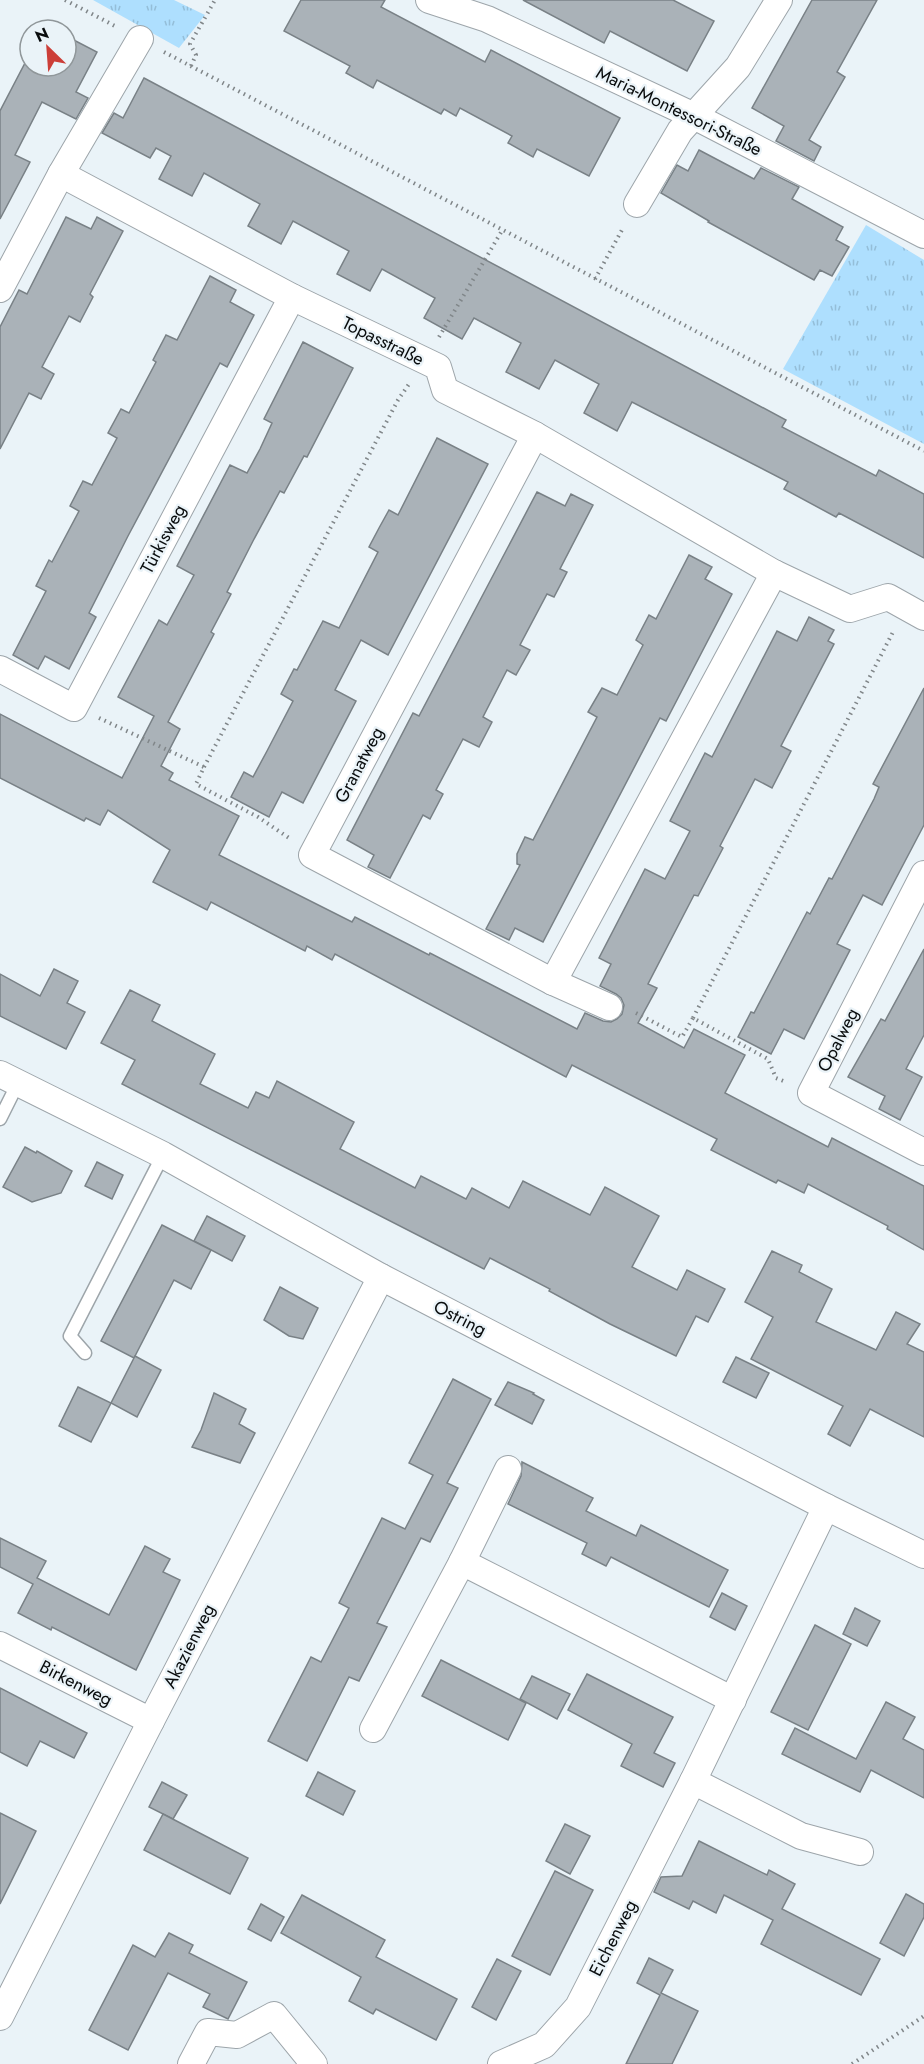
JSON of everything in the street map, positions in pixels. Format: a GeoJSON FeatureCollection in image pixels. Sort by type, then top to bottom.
{"type":"FeatureCollection","features":[{"type":"Feature","properties":{"kind":"street","name":"Maria-Montessori-Straße"},"geometry":{"type":"LineString","coordinates":[[429,0],[487,19],[694,116],[924,235]]}},
{"type":"Feature","properties":{"kind":"street"},"geometry":{"type":"LineString","coordinates":[[637,204],[680,131],[738,67],[779,0]]}},
{"type":"Feature","properties":{"kind":"street"},"geometry":{"type":"LineString","coordinates":[[0,289],[61,174],[140,39]]}},
{"type":"Feature","properties":{"kind":"street","name":"Topasstraße"},"geometry":{"type":"LineString","coordinates":[[61,174],[292,297],[438,367],[445,390],[536,435],[774,573],[850,609],[888,597],[915,612]]}},
{"type":"Feature","properties":{"kind":"street","name":"Türkisweg"},"geometry":{"type":"LineString","coordinates":[[74,708],[292,297]]}},
{"type":"Feature","properties":{"kind":"street","name":"Granatweg"},"geometry":{"type":"LineString","coordinates":[[312,855],[536,435]]}},
{"type":"Feature","properties":{"kind":"street"},"geometry":{"type":"LineString","coordinates":[[553,982],[774,573]]}},
{"type":"Feature","properties":{"kind":"street"},"geometry":{"type":"LineString","coordinates":[[0,669],[74,708]]}},
{"type":"Feature","properties":{"kind":"street"},"geometry":{"type":"LineString","coordinates":[[312,855],[553,982],[609,1007]]}},
{"type":"Feature","properties":{"kind":"street","name":"Opalweg"},"geometry":{"type":"LineString","coordinates":[[924,874],[811,1093],[924,1152]]}},
{"type":"Feature","properties":{"kind":"street","name":"Ostring"},"geometry":{"type":"LineString","coordinates":[[9,1078],[163,1155],[381,1277],[826,1507],[924,1555]]}},
{"type":"Feature","properties":{"kind":"street","name":"Akazienweg"},"geometry":{"type":"LineString","coordinates":[[0,2017],[381,1277]]}},
{"type":"Feature","properties":{"kind":"street"},"geometry":{"type":"LineString","coordinates":[[373,1728],[462,1562],[508,1469]]}},
{"type":"Feature","properties":{"kind":"street","name":"Eichenweg"},"geometry":{"type":"LineString","coordinates":[[501,2064],[544,2045],[578,2007],[693,1781],[826,1507]]}},
{"type":"Feature","properties":{"kind":"street"},"geometry":{"type":"LineString","coordinates":[[462,1562],[733,1700]]}},
{"type":"Feature","properties":{"kind":"street","name":"Birkenweg"},"geometry":{"type":"LineString","coordinates":[[0,1645],[151,1720]]}},
{"type":"Feature","properties":{"kind":"street"},"geometry":{"type":"LineString","coordinates":[[693,1781],[801,1836],[860,1852]]}},
{"type":"Feature","properties":{"kind":"street"},"geometry":{"type":"LineString","coordinates":[[191,2064],[208,2032],[237,2035],[274,2015],[314,2064]]}},
{"type":"Feature","properties":{"kind":"lane"},"geometry":{"type":"LineString","coordinates":[[0,1119],[9,1078]]}},
{"type":"Feature","properties":{"kind":"lane"},"geometry":{"type":"LineString","coordinates":[[85,1353],[70,1336],[163,1155]]}},
{"type":"Feature","properties":{"kind":"path"},"geometry":{"type":"LineString","coordinates":[[65,0],[924,451]]}},
{"type":"Feature","properties":{"kind":"path"},"geometry":{"type":"LineString","coordinates":[[191,66],[196,55],[190,45],[215,0]]}},
{"type":"Feature","properties":{"kind":"path"},"geometry":{"type":"LineString","coordinates":[[595,279],[637,204]]}},
{"type":"Feature","properties":{"kind":"path"},"geometry":{"type":"LineString","coordinates":[[312,855],[258,817],[196,784],[398,400],[425,361],[503,229]]}},
{"type":"Feature","properties":{"kind":"path"},"geometry":{"type":"LineString","coordinates":[[609,1007],[616,1003],[682,1037],[915,612]]}},
{"type":"Feature","properties":{"kind":"path"},"geometry":{"type":"LineString","coordinates":[[74,708],[120,726],[204,767]]}},
{"type":"Feature","properties":{"kind":"path"},"geometry":{"type":"LineString","coordinates":[[693,1018],[768,1059],[776,1078],[811,1093]]}},
{"type":"Feature","properties":{"kind":"path"},"geometry":{"type":"LineString","coordinates":[[852,2064],[924,2016]]}},
{"type":"Feature","properties":{"kind":"green space"},"geometry":{"type":"Polygon","coordinates":[[[93,0],[174,0],[205,15],[179,48],[93,0]]]}},
{"type":"Feature","properties":{"kind":"green space"},"geometry":{"type":"Polygon","coordinates":[[[866,225],[924,260],[924,444],[783,369],[866,225]]]}},
{"type":"Feature","properties":{"kind":"building"},"geometry":{"type":"Polygon","coordinates":[[[301,0],[385,0],[381,7],[485,62],[491,50],[620,118],[589,176],[537,149],[533,157],[508,143],[512,136],[460,108],[456,116],[444,109],[441,114],[377,80],[373,88],[346,73],[350,66],[284,31],[301,0]]]}},
{"type":"Feature","properties":{"kind":"building"},"geometry":{"type":"Polygon","coordinates":[[[523,0],[673,0],[714,21],[687,71],[610,31],[604,43],[523,0]]]}},
{"type":"Feature","properties":{"kind":"building"},"geometry":{"type":"Polygon","coordinates":[[[812,0],[877,0],[837,72],[845,77],[809,140],[821,147],[814,161],[776,141],[784,126],[752,108],[812,0]]]}},
{"type":"Feature","properties":{"kind":"building"},"geometry":{"type":"Polygon","coordinates":[[[78,42],[97,52],[76,92],[88,98],[76,119],[42,102],[15,155],[30,162],[0,219],[0,111],[18,76],[78,78],[78,42]]]}},
{"type":"Feature","properties":{"kind":"building"},"geometry":{"type":"Polygon","coordinates":[[[144,78],[786,420],[782,427],[876,476],[879,470],[924,494],[924,558],[839,513],[836,517],[784,489],[788,482],[632,402],[617,431],[584,413],[599,384],[555,360],[539,389],[506,372],[521,343],[474,318],[462,339],[424,318],[435,298],[382,269],[370,291],[337,274],[349,251],[293,221],[281,244],[248,226],[260,204],[204,173],[192,196],[159,179],[171,156],[156,148],[150,158],[102,133],[114,113],[123,118],[144,78]]]}},
{"type":"Feature","properties":{"kind":"building"},"geometry":{"type":"Polygon","coordinates":[[[699,150],[754,179],[761,168],[799,187],[792,199],[843,227],[836,240],[849,247],[832,276],[820,270],[814,280],[708,222],[661,193],[677,165],[688,171],[699,150]]]}},
{"type":"Feature","properties":{"kind":"building"},"geometry":{"type":"Polygon","coordinates":[[[66,217],[91,229],[97,217],[123,231],[90,294],[93,297],[80,322],[69,316],[42,367],[54,374],[41,399],[29,393],[0,449],[0,327],[19,290],[27,294],[66,217]]]}},
{"type":"Feature","properties":{"kind":"building"},"geometry":{"type":"Polygon","coordinates":[[[210,276],[236,290],[230,302],[254,315],[227,367],[220,363],[128,536],[89,613],[96,617],[69,669],[45,656],[38,669],[13,655],[46,591],[36,586],[49,560],[52,562],[79,511],[70,506],[83,481],[92,485],[117,438],[108,433],[121,409],[129,413],[156,362],[153,360],[166,335],[177,340],[210,276]]]}},
{"type":"Feature","properties":{"kind":"building"},"geometry":{"type":"Polygon","coordinates":[[[303,342],[353,368],[307,457],[304,456],[284,493],[280,491],[253,541],[227,592],[231,594],[211,632],[214,634],[168,722],[180,729],[161,766],[173,773],[169,780],[239,816],[219,855],[352,922],[355,917],[429,955],[430,953],[577,1029],[585,1013],[611,1022],[622,1014],[624,1005],[616,994],[600,986],[611,964],[599,958],[645,869],[665,879],[690,831],[670,821],[705,753],[712,757],[777,631],[797,641],[809,617],[834,630],[828,641],[834,644],[781,746],[791,751],[772,788],[755,779],[720,846],[723,848],[698,896],[694,895],[648,984],[657,988],[638,1023],[684,1048],[694,1029],[745,1055],[725,1093],[828,1147],[832,1138],[924,1186],[924,1250],[887,1229],[888,1226],[808,1184],[804,1193],[778,1180],[776,1183],[711,1150],[717,1139],[572,1065],[566,1077],[335,954],[332,960],[307,946],[305,951],[211,902],[207,910],[153,882],[170,850],[108,810],[100,825],[86,818],[84,821],[0,778],[0,714],[122,778],[154,716],[118,697],[159,620],[167,625],[194,575],[177,566],[230,465],[247,473],[260,449],[272,423],[264,419],[303,342]]]}},
{"type":"Feature","properties":{"kind":"building"},"geometry":{"type":"Polygon","coordinates":[[[437,438],[488,464],[388,655],[361,640],[335,690],[356,701],[303,803],[282,792],[269,817],[231,797],[244,772],[253,777],[267,751],[293,701],[281,694],[294,669],[297,670],[323,621],[339,628],[378,552],[369,547],[389,510],[398,515],[437,438]]]}},
{"type":"Feature","properties":{"kind":"building"},"geometry":{"type":"Polygon","coordinates":[[[537,492],[565,506],[571,494],[593,505],[560,569],[567,572],[554,597],[547,594],[520,645],[530,650],[516,675],[507,670],[483,717],[492,722],[479,747],[463,739],[436,790],[443,794],[430,819],[423,815],[390,878],[368,867],[374,855],[347,840],[413,713],[419,716],[537,492]]]}},
{"type":"Feature","properties":{"kind":"building"},"geometry":{"type":"Polygon","coordinates":[[[689,555],[712,567],[705,579],[732,594],[666,721],[660,718],[543,942],[515,928],[509,940],[486,929],[520,865],[517,864],[517,854],[525,837],[533,840],[597,717],[588,712],[602,688],[617,695],[643,645],[636,640],[649,615],[656,619],[689,555]]]}},
{"type":"Feature","properties":{"kind":"building"},"geometry":{"type":"Polygon","coordinates":[[[924,688],[924,825],[882,905],[863,895],[837,944],[850,950],[804,1039],[784,1029],[771,1054],[738,1037],[751,1012],[754,1013],[807,912],[810,914],[829,878],[832,879],[874,799],[879,787],[873,784],[924,688]]]}},
{"type":"Feature","properties":{"kind":"building"},"geometry":{"type":"Polygon","coordinates":[[[924,949],[924,1035],[906,1069],[922,1077],[900,1120],[879,1109],[885,1096],[848,1077],[881,1019],[885,1021],[924,949]]]}},
{"type":"Feature","properties":{"kind":"building"},"geometry":{"type":"Polygon","coordinates":[[[54,969],[78,981],[67,1003],[85,1012],[66,1049],[0,1016],[0,974],[40,996],[54,969]]]}},
{"type":"Feature","properties":{"kind":"building"},"geometry":{"type":"Polygon","coordinates":[[[130,990],[160,1005],[152,1021],[215,1054],[200,1084],[248,1108],[256,1092],[269,1098],[277,1081],[354,1122],[340,1149],[415,1188],[421,1176],[466,1199],[472,1188],[509,1208],[523,1181],[590,1215],[605,1187],[659,1216],[632,1267],[677,1290],[687,1270],[725,1289],[708,1322],[696,1316],[676,1356],[610,1324],[490,1258],[484,1269],[122,1084],[135,1060],[101,1043],[130,990]]]}},
{"type":"Feature","properties":{"kind":"building"},"geometry":{"type":"Polygon","coordinates":[[[25,1147],[36,1153],[37,1151],[72,1171],[61,1193],[32,1202],[3,1187],[25,1147]]]}},
{"type":"Feature","properties":{"kind":"building"},"geometry":{"type":"Polygon","coordinates":[[[97,1162],[123,1175],[112,1199],[85,1186],[97,1162]]]}},
{"type":"Feature","properties":{"kind":"building"},"geometry":{"type":"Polygon","coordinates":[[[207,1216],[245,1236],[232,1261],[194,1241],[207,1216]]]}},
{"type":"Feature","properties":{"kind":"building"},"geometry":{"type":"Polygon","coordinates":[[[162,1225],[211,1250],[191,1289],[174,1280],[134,1358],[101,1341],[162,1225]]]}},
{"type":"Feature","properties":{"kind":"building"},"geometry":{"type":"Polygon","coordinates":[[[772,1251],[802,1265],[799,1272],[832,1289],[816,1322],[876,1350],[896,1312],[920,1324],[907,1344],[924,1352],[924,1437],[870,1409],[850,1446],[828,1434],[843,1406],[751,1359],[773,1317],[745,1302],[772,1251]]]}},
{"type":"Feature","properties":{"kind":"building"},"geometry":{"type":"Polygon","coordinates":[[[280,1287],[318,1308],[303,1339],[289,1336],[264,1320],[280,1287]]]}},
{"type":"Feature","properties":{"kind":"building"},"geometry":{"type":"Polygon","coordinates":[[[135,1356],[161,1370],[137,1417],[111,1403],[135,1356]]]}},
{"type":"Feature","properties":{"kind":"building"},"geometry":{"type":"Polygon","coordinates":[[[736,1357],[769,1373],[756,1398],[723,1382],[736,1357]]]}},
{"type":"Feature","properties":{"kind":"building"},"geometry":{"type":"Polygon","coordinates":[[[453,1379],[491,1399],[447,1483],[458,1488],[430,1542],[421,1538],[377,1623],[387,1627],[359,1681],[349,1677],[307,1761],[268,1741],[311,1657],[321,1662],[349,1608],[339,1603],[382,1518],[405,1529],[433,1475],[409,1463],[453,1379]]]}},
{"type":"Feature","properties":{"kind":"building"},"geometry":{"type":"Polygon","coordinates":[[[508,1382],[544,1400],[532,1424],[495,1405],[508,1382]]]}},
{"type":"Feature","properties":{"kind":"building"},"geometry":{"type":"Polygon","coordinates":[[[78,1387],[111,1403],[91,1442],[59,1426],[78,1387]]]}},
{"type":"Feature","properties":{"kind":"building"},"geometry":{"type":"Polygon","coordinates":[[[214,1393],[246,1409],[239,1424],[255,1433],[240,1463],[192,1447],[201,1430],[214,1393]]]}},
{"type":"Feature","properties":{"kind":"building"},"geometry":{"type":"Polygon","coordinates":[[[522,1462],[593,1498],[586,1511],[636,1536],[641,1525],[728,1570],[709,1607],[611,1557],[606,1566],[582,1554],[587,1543],[508,1504],[521,1476],[522,1462]]]}},
{"type":"Feature","properties":{"kind":"building"},"geometry":{"type":"Polygon","coordinates":[[[0,1538],[46,1561],[37,1578],[109,1615],[145,1546],[170,1559],[163,1572],[180,1580],[136,1670],[52,1627],[51,1630],[18,1613],[33,1584],[0,1567],[0,1538]]]}},
{"type":"Feature","properties":{"kind":"building"},"geometry":{"type":"Polygon","coordinates":[[[722,1593],[747,1606],[735,1630],[710,1617],[722,1593]]]}},
{"type":"Feature","properties":{"kind":"building"},"geometry":{"type":"Polygon","coordinates":[[[855,1608],[880,1621],[867,1646],[843,1634],[855,1608]]]}},
{"type":"Feature","properties":{"kind":"building"},"geometry":{"type":"Polygon","coordinates":[[[815,1625],[851,1644],[808,1730],[771,1712],[815,1625]]]}},
{"type":"Feature","properties":{"kind":"building"},"geometry":{"type":"Polygon","coordinates":[[[441,1660],[526,1703],[508,1740],[422,1696],[441,1660]]]}},
{"type":"Feature","properties":{"kind":"building"},"geometry":{"type":"Polygon","coordinates":[[[587,1674],[673,1717],[654,1753],[675,1763],[663,1787],[621,1766],[632,1744],[568,1710],[587,1674]]]}},
{"type":"Feature","properties":{"kind":"building"},"geometry":{"type":"Polygon","coordinates":[[[532,1676],[570,1694],[557,1719],[520,1699],[532,1676]]]}},
{"type":"Feature","properties":{"kind":"building"},"geometry":{"type":"Polygon","coordinates":[[[0,1688],[87,1733],[74,1758],[40,1741],[27,1766],[0,1752],[0,1688]]]}},
{"type":"Feature","properties":{"kind":"building"},"geometry":{"type":"Polygon","coordinates":[[[886,1702],[915,1717],[903,1739],[924,1750],[924,1798],[871,1770],[860,1792],[782,1754],[795,1728],[856,1759],[886,1702]]]}},
{"type":"Feature","properties":{"kind":"building"},"geometry":{"type":"Polygon","coordinates":[[[318,1772],[355,1791],[343,1815],[306,1796],[318,1772]]]}},
{"type":"Feature","properties":{"kind":"building"},"geometry":{"type":"Polygon","coordinates":[[[162,1782],[187,1795],[173,1819],[149,1807],[162,1782]]]}},
{"type":"Feature","properties":{"kind":"building"},"geometry":{"type":"Polygon","coordinates":[[[0,1813],[36,1831],[0,1904],[0,1813]]]}},
{"type":"Feature","properties":{"kind":"building"},"geometry":{"type":"Polygon","coordinates":[[[163,1814],[248,1858],[230,1894],[144,1850],[163,1814]]]}},
{"type":"Feature","properties":{"kind":"building"},"geometry":{"type":"Polygon","coordinates":[[[565,1824],[590,1836],[570,1874],[546,1861],[565,1824]]]}},
{"type":"Feature","properties":{"kind":"building"},"geometry":{"type":"Polygon","coordinates":[[[699,1841],[767,1875],[769,1870],[795,1884],[782,1909],[880,1959],[861,1995],[761,1944],[773,1920],[724,1895],[716,1913],[693,1901],[689,1909],[654,1892],[661,1877],[682,1876],[699,1841]]]}},
{"type":"Feature","properties":{"kind":"building"},"geometry":{"type":"Polygon","coordinates":[[[555,1871],[593,1890],[550,1975],[512,1956],[555,1871]]]}},
{"type":"Feature","properties":{"kind":"building"},"geometry":{"type":"Polygon","coordinates":[[[906,1894],[924,1904],[924,1917],[904,1956],[880,1943],[906,1894]]]}},
{"type":"Feature","properties":{"kind":"building"},"geometry":{"type":"Polygon","coordinates":[[[302,1895],[385,1940],[376,1957],[457,1999],[436,2040],[376,2009],[373,2014],[349,2001],[361,1977],[281,1933],[302,1895]]]}},
{"type":"Feature","properties":{"kind":"building"},"geometry":{"type":"Polygon","coordinates":[[[261,1904],[284,1917],[271,1941],[248,1929],[261,1904]]]}},
{"type":"Feature","properties":{"kind":"building"},"geometry":{"type":"Polygon","coordinates":[[[169,1933],[193,1945],[189,1953],[247,1982],[228,2019],[203,2007],[210,1994],[168,1973],[128,2050],[89,2030],[133,1945],[155,1957],[169,1933]]]}},
{"type":"Feature","properties":{"kind":"building"},"geometry":{"type":"Polygon","coordinates":[[[649,1958],[673,1970],[661,1993],[698,2011],[672,2064],[626,2064],[660,1995],[637,1983],[649,1958]]]}},
{"type":"Feature","properties":{"kind":"building"},"geometry":{"type":"Polygon","coordinates":[[[497,1959],[521,1971],[496,2020],[472,2007],[497,1959]]]}}]}
